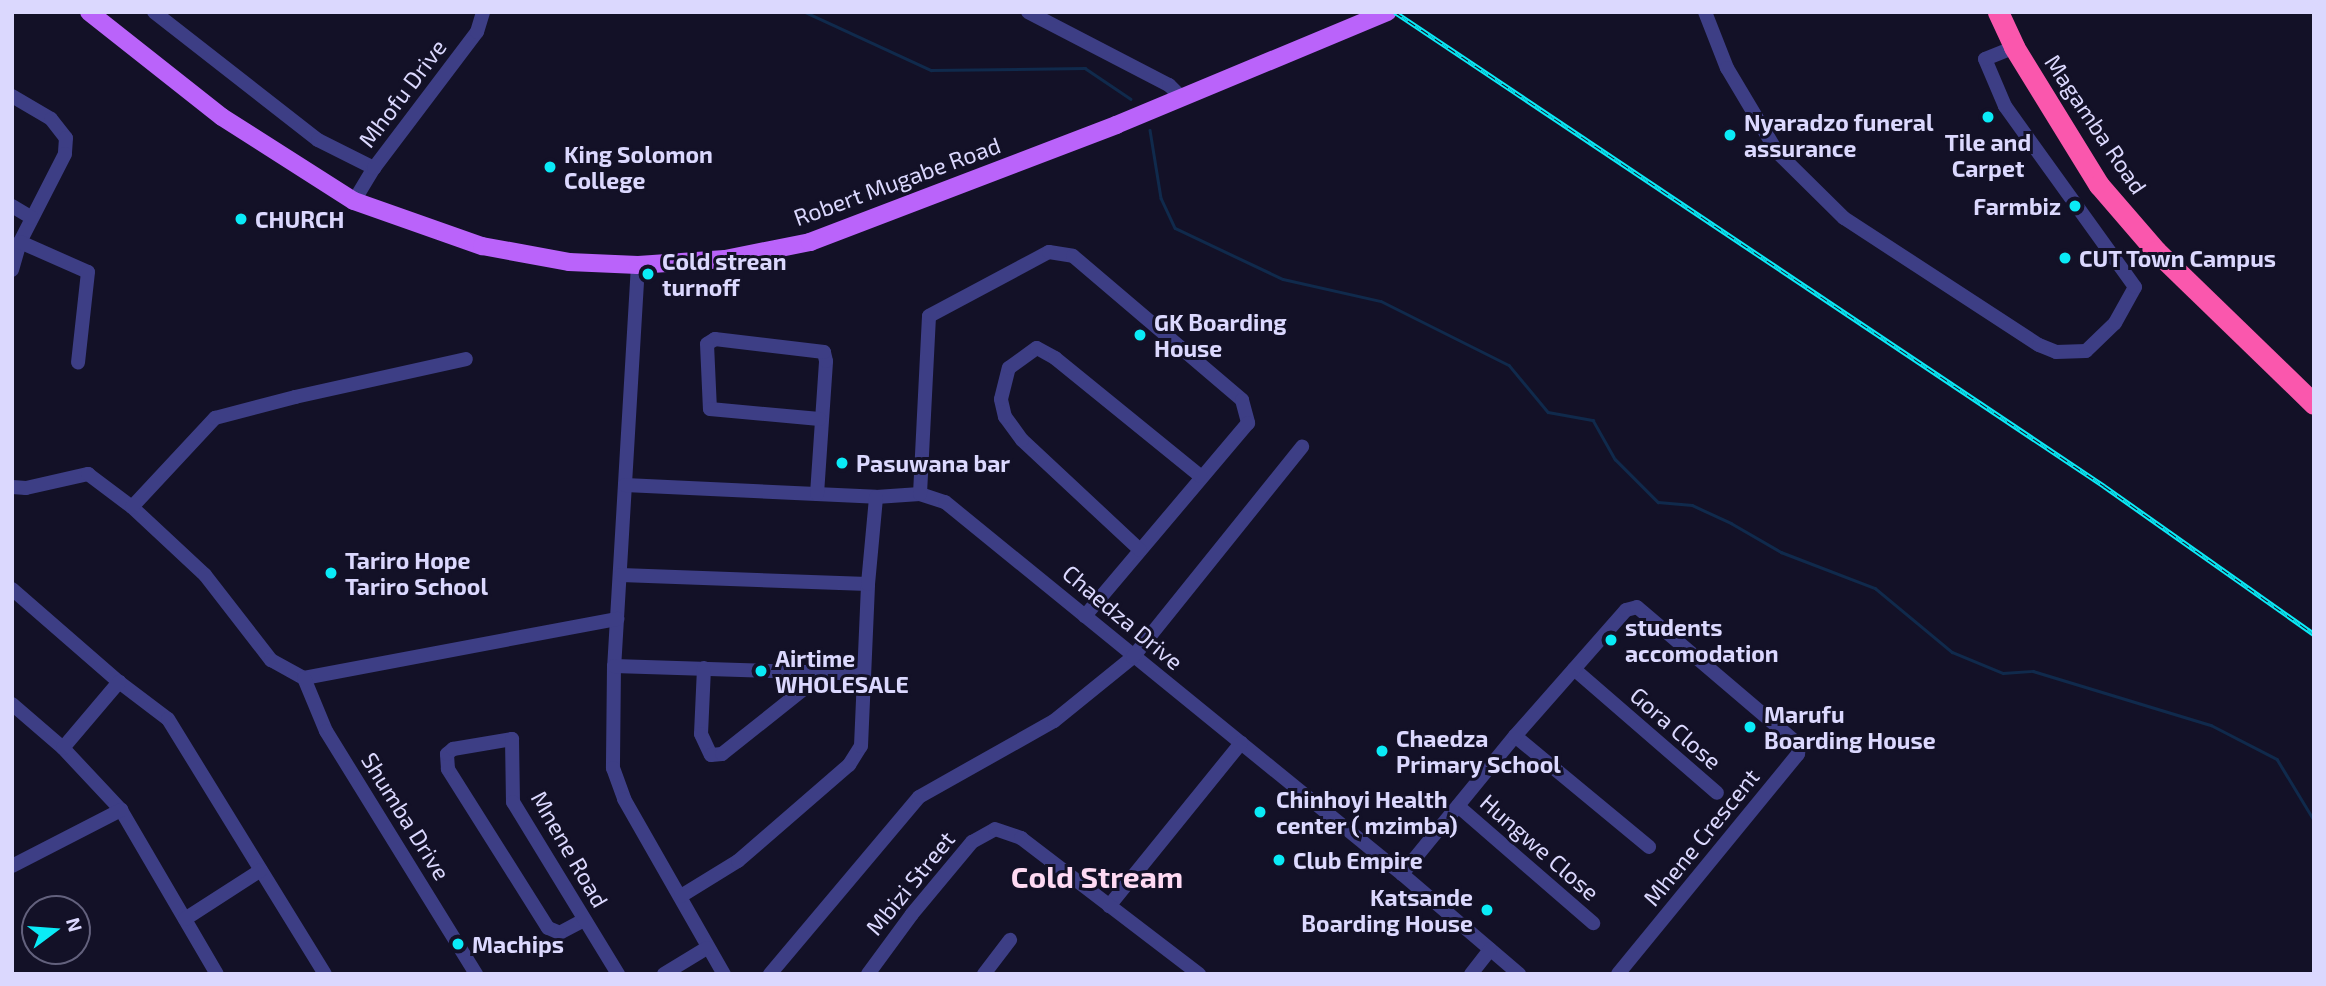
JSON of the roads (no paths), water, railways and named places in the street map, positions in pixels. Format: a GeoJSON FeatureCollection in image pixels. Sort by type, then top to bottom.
{"type":"FeatureCollection","features":[{"type":"Feature","properties":{"kind":"highway","name":"Magamba Road"},"geometry":{"type":"LineString","coordinates":[[1998,12],[2014,47],[2099,185],[2156,251],[2314,404]]}},
{"type":"Feature","properties":{"kind":"main road","name":"Robert Mugabe Road"},"geometry":{"type":"LineString","coordinates":[[89,12],[222,117],[354,201],[482,246],[569,262],[638,265],[725,259],[810,242],[1182,98],[1387,12]]}},
{"type":"Feature","properties":{"kind":"street"},"geometry":{"type":"LineString","coordinates":[[154,12],[318,140],[374,168]]}},
{"type":"Feature","properties":{"kind":"street","name":"Mhofu Drive"},"geometry":{"type":"LineString","coordinates":[[354,201],[374,168],[477,32],[483,12]]}},
{"type":"Feature","properties":{"kind":"street"},"geometry":{"type":"LineString","coordinates":[[1028,12],[1169,85],[1182,98]]}},
{"type":"Feature","properties":{"kind":"street"},"geometry":{"type":"LineString","coordinates":[[1705,12],[1727,68],[1777,152],[1844,218],[2039,345],[2056,352],[2086,351],[2115,323],[2135,287],[2005,106],[1985,58],[2014,47]]}},
{"type":"Feature","properties":{"kind":"street"},"geometry":{"type":"LineString","coordinates":[[12,96],[51,119],[66,138],[65,155],[20,242],[12,270]]}},
{"type":"Feature","properties":{"kind":"street"},"geometry":{"type":"LineString","coordinates":[[12,206],[32,218]]}},
{"type":"Feature","properties":{"kind":"street"},"geometry":{"type":"LineString","coordinates":[[20,242],[88,272],[78,362]]}},
{"type":"Feature","properties":{"kind":"street"},"geometry":{"type":"LineString","coordinates":[[920,495],[929,316],[1049,252],[1073,256],[1242,400],[1248,423],[1200,476],[1085,616]]}},
{"type":"Feature","properties":{"kind":"street"},"geometry":{"type":"LineString","coordinates":[[638,265],[614,666],[613,768],[624,799],[724,974]]}},
{"type":"Feature","properties":{"kind":"street"},"geometry":{"type":"LineString","coordinates":[[817,494],[826,361],[824,352],[715,339],[708,344],[710,409],[820,419]]}},
{"type":"Feature","properties":{"kind":"street"},"geometry":{"type":"LineString","coordinates":[[1140,551],[1021,440],[1005,417],[1001,399],[1009,368],[1037,348],[1055,358],[1200,476]]}},
{"type":"Feature","properties":{"kind":"street"},"geometry":{"type":"LineString","coordinates":[[132,507],[215,418],[295,397],[466,359]]}},
{"type":"Feature","properties":{"kind":"street"},"geometry":{"type":"LineString","coordinates":[[770,974],[919,797],[1054,721],[1133,657],[1302,447]]}},
{"type":"Feature","properties":{"kind":"street"},"geometry":{"type":"LineString","coordinates":[[12,487],[26,488],[88,474],[132,507],[205,575],[271,660],[304,678],[617,620]]}},
{"type":"Feature","properties":{"kind":"street","name":"Chaedza Drive"},"geometry":{"type":"LineString","coordinates":[[625,485],[817,494],[920,495],[945,502],[1402,874],[1519,974]]}},
{"type":"Feature","properties":{"kind":"street"},"geometry":{"type":"LineString","coordinates":[[681,896],[738,861],[849,765],[861,746],[868,584],[876,496]]}},
{"type":"Feature","properties":{"kind":"street"},"geometry":{"type":"LineString","coordinates":[[621,575],[868,584]]}},
{"type":"Feature","properties":{"kind":"street"},"geometry":{"type":"LineString","coordinates":[[12,589],[119,682],[168,719],[325,974]]}},
{"type":"Feature","properties":{"kind":"street","name":"Mhene Crescent"},"geometry":{"type":"LineString","coordinates":[[1402,874],[1516,736],[1626,610],[1637,607],[1799,745],[1798,754],[1618,974]]}},
{"type":"Feature","properties":{"kind":"street"},"geometry":{"type":"LineString","coordinates":[[614,666],[864,674]]}},
{"type":"Feature","properties":{"kind":"street"},"geometry":{"type":"LineString","coordinates":[[704,668],[701,734],[711,755],[722,754],[824,673]]}},
{"type":"Feature","properties":{"kind":"street","name":"Gora Close"},"geometry":{"type":"LineString","coordinates":[[1574,670],[1717,793]]}},
{"type":"Feature","properties":{"kind":"street","name":"Shumba Drive"},"geometry":{"type":"LineString","coordinates":[[304,678],[326,731],[476,974]]}},
{"type":"Feature","properties":{"kind":"street"},"geometry":{"type":"LineString","coordinates":[[63,748],[119,682]]}},
{"type":"Feature","properties":{"kind":"street"},"geometry":{"type":"LineString","coordinates":[[12,705],[63,748],[121,810],[218,974]]}},
{"type":"Feature","properties":{"kind":"street"},"geometry":{"type":"LineString","coordinates":[[1516,736],[1650,847]]}},
{"type":"Feature","properties":{"kind":"street","name":"Mnene Road"},"geometry":{"type":"LineString","coordinates":[[584,920],[559,933],[548,928],[448,769],[447,754],[453,749],[512,739],[513,802],[618,974]]}},
{"type":"Feature","properties":{"kind":"street"},"geometry":{"type":"LineString","coordinates":[[1109,906],[1241,743]]}},
{"type":"Feature","properties":{"kind":"street","name":"Hungwe Close"},"geometry":{"type":"LineString","coordinates":[[1458,806],[1593,923]]}},
{"type":"Feature","properties":{"kind":"street"},"geometry":{"type":"LineString","coordinates":[[12,866],[121,810]]}},
{"type":"Feature","properties":{"kind":"street","name":"Mbizi Street"},"geometry":{"type":"LineString","coordinates":[[868,974],[912,914],[972,842],[995,829],[1021,838],[1199,974]]}},
{"type":"Feature","properties":{"kind":"street"},"geometry":{"type":"LineString","coordinates":[[185,919],[261,870]]}},
{"type":"Feature","properties":{"kind":"street"},"geometry":{"type":"LineString","coordinates":[[984,974],[1010,940]]}},
{"type":"Feature","properties":{"kind":"street"},"geometry":{"type":"LineString","coordinates":[[671,972],[707,948]]}},
{"type":"Feature","properties":{"kind":"street"},"geometry":{"type":"LineString","coordinates":[[1471,974],[1490,950]]}},
{"type":"Feature","properties":{"kind":"waterway"},"geometry":{"type":"LineString","coordinates":[[805,12],[931,70],[1085,68],[1131,99]]}},
{"type":"Feature","properties":{"kind":"waterway"},"geometry":{"type":"LineString","coordinates":[[1150,130],[1161,198],[1175,228],[1283,279],[1381,301],[1509,365],[1548,412],[1593,420],[1615,459],[1658,502],[1692,505],[1731,523],[1781,552],[1875,588],[1952,652],[2003,673],[2033,671],[2211,725],[2277,759],[2314,820]]}},
{"type":"Feature","properties":{"kind":"railway"},"geometry":{"type":"LineString","coordinates":[[1395,12],[2104,486],[2314,634]]}},
{"type":"Feature","properties":{"kind":"place","name":"Tile and Carpet"},"geometry":{"type":"Point","coordinates":[1988,117]}},
{"type":"Feature","properties":{"kind":"place","name":"Nyaradzo funeral assurance"},"geometry":{"type":"Point","coordinates":[1730,135]}},
{"type":"Feature","properties":{"kind":"place","name":"King Solomon College"},"geometry":{"type":"Point","coordinates":[550,167]}},
{"type":"Feature","properties":{"kind":"place","name":"Farmbiz"},"geometry":{"type":"Point","coordinates":[2075,206]}},
{"type":"Feature","properties":{"kind":"place","name":"CHURCH"},"geometry":{"type":"Point","coordinates":[241,219]}},
{"type":"Feature","properties":{"kind":"place","name":"CUT Town Campus"},"geometry":{"type":"Point","coordinates":[2065,258]}},
{"type":"Feature","properties":{"kind":"place","name":"Cold strean turnoff"},"geometry":{"type":"Point","coordinates":[648,274]}},
{"type":"Feature","properties":{"kind":"place","name":"GK Boarding House"},"geometry":{"type":"Point","coordinates":[1140,335]}},
{"type":"Feature","properties":{"kind":"place","name":"Pasuwana bar"},"geometry":{"type":"Point","coordinates":[842,463]}},
{"type":"Feature","properties":{"kind":"place","name":"Tariro Hope Tariro School"},"geometry":{"type":"Point","coordinates":[331,573]}},
{"type":"Feature","properties":{"kind":"place","name":"students accomodation"},"geometry":{"type":"Point","coordinates":[1611,640]}},
{"type":"Feature","properties":{"kind":"place","name":"Airtime WHOLESALE"},"geometry":{"type":"Point","coordinates":[761,671]}},
{"type":"Feature","properties":{"kind":"place","name":"Marufu Boarding House"},"geometry":{"type":"Point","coordinates":[1750,727]}},
{"type":"Feature","properties":{"kind":"place","name":"Chaedza Primary School"},"geometry":{"type":"Point","coordinates":[1382,751]}},
{"type":"Feature","properties":{"kind":"place","name":"Chinhoyi Health center ( mzimba)"},"geometry":{"type":"Point","coordinates":[1260,812]}},
{"type":"Feature","properties":{"kind":"place","name":"Club Empire"},"geometry":{"type":"Point","coordinates":[1279,860]}},
{"type":"Feature","properties":{"kind":"place","name":"Katsande Boarding House"},"geometry":{"type":"Point","coordinates":[1487,910]}},
{"type":"Feature","properties":{"kind":"place","name":"Machips"},"geometry":{"type":"Point","coordinates":[458,944]}},
{"type":"Feature","properties":{"kind":"district","name":"Cold Stream"},"geometry":{"type":"Point","coordinates":[1097,876]}}]}
